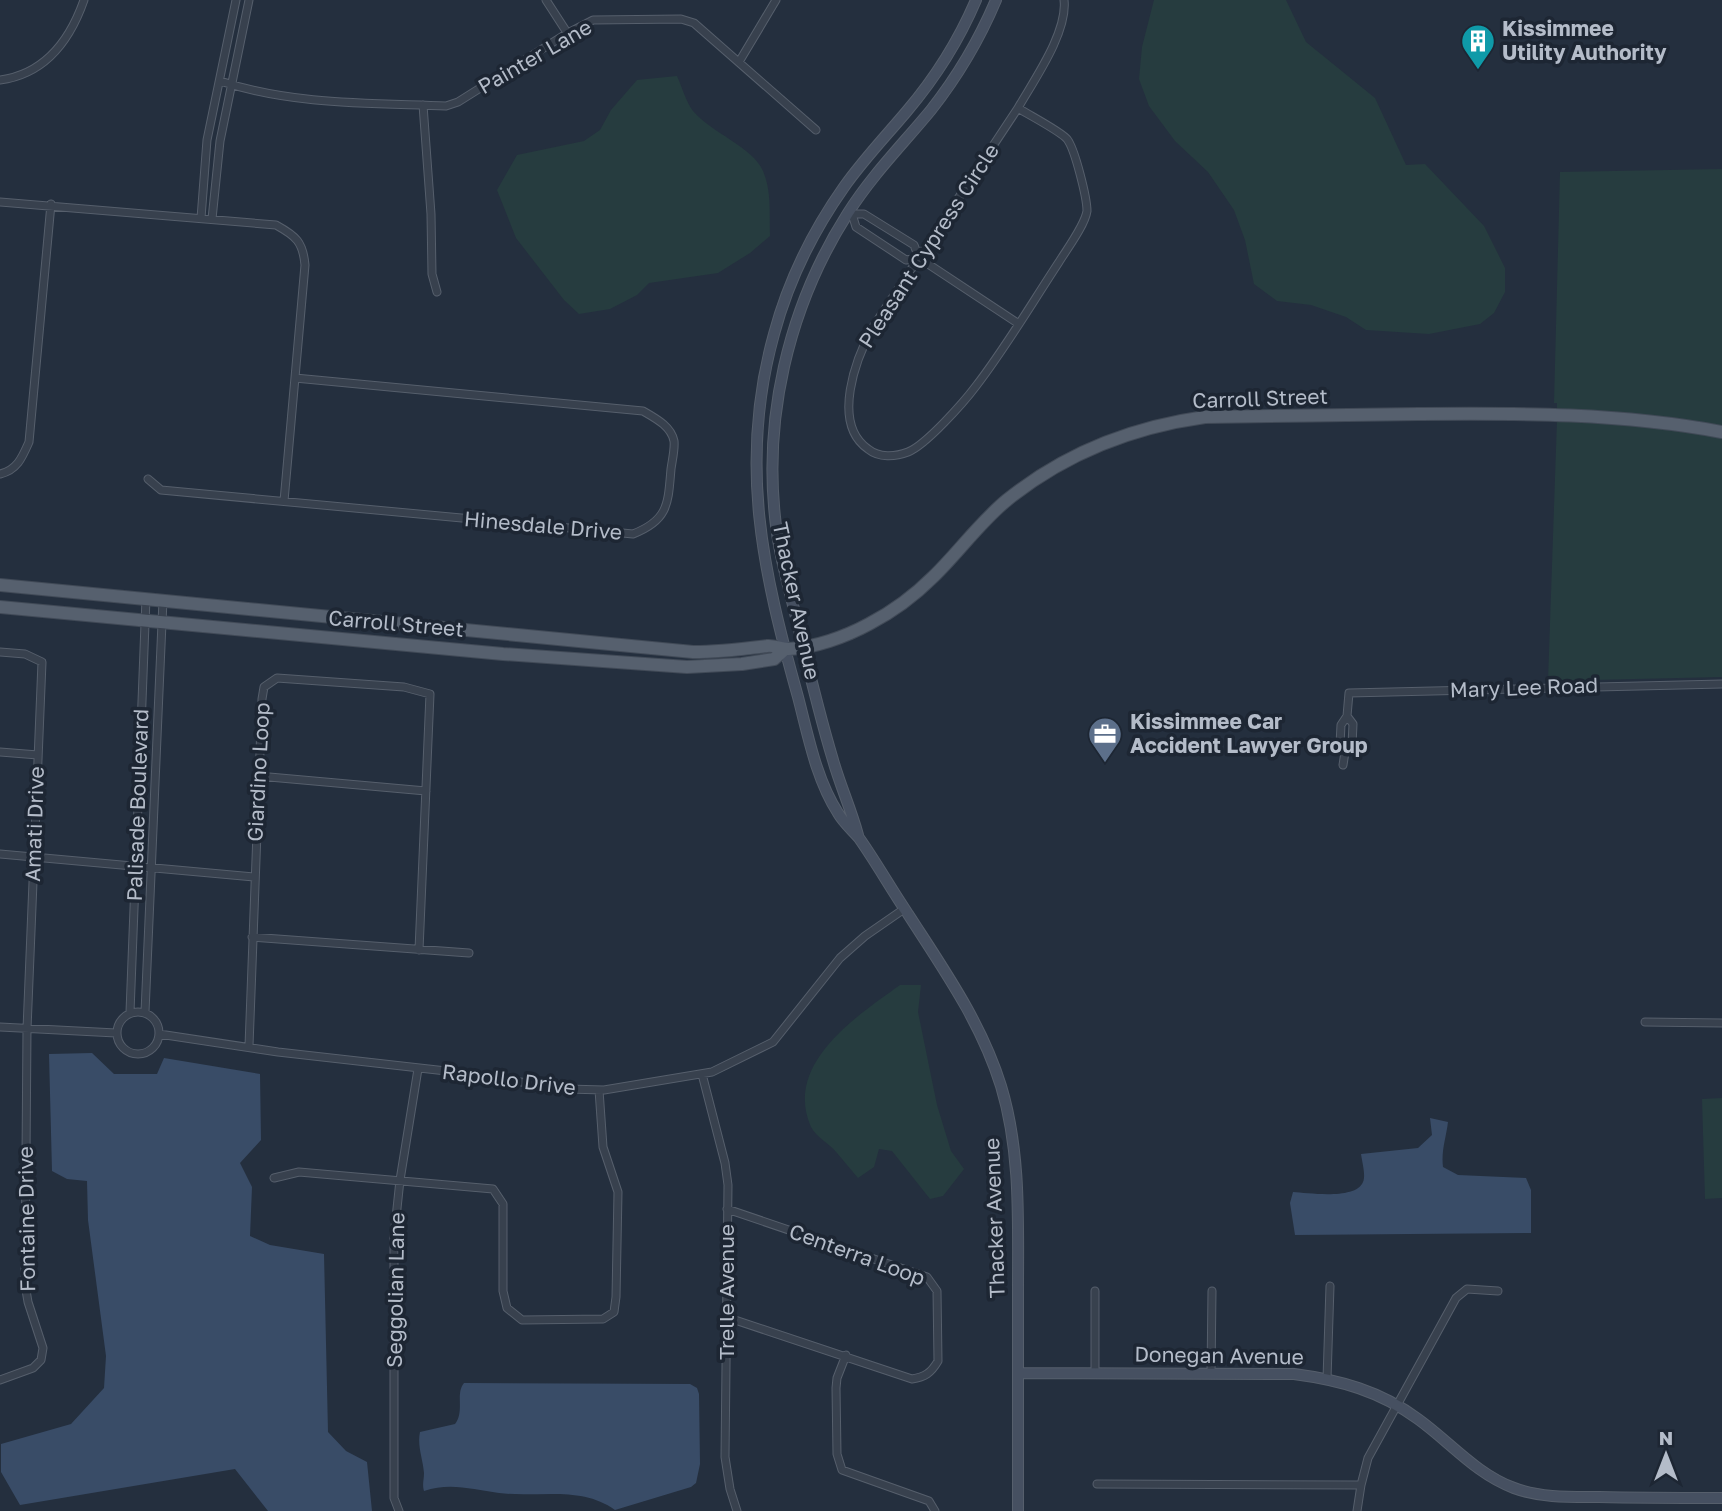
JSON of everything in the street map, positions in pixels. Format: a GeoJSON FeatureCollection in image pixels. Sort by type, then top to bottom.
{"type":"FeatureCollection","features":[{"type":"Feature","properties":{"kind":"main road","name":"Carroll Street"},"geometry":{"type":"LineString","coordinates":[[0,584],[648,648],[715,652],[771,645],[785,649],[817,644],[866,625],[905,601],[933,578],[1006,501],[1053,468],[1091,448],[1132,432],[1176,421],[1205,417],[1539,414],[1622,417],[1722,432]]}},
{"type":"Feature","properties":{"kind":"main road","name":"Carroll Street"},"geometry":{"type":"LineString","coordinates":[[0,607],[503,654],[687,667],[774,659],[785,649]]}},
{"type":"Feature","properties":{"kind":"main road"},"geometry":{"type":"LineString","coordinates":[[503,654],[519,642],[635,652],[648,648]]}},
{"type":"Feature","properties":{"kind":"street"},"geometry":{"type":"LineString","coordinates":[[0,80],[31,71],[51,58],[72,29],[84,0]]}},
{"type":"Feature","properties":{"kind":"street"},"geometry":{"type":"LineString","coordinates":[[201,218],[207,140],[236,0]]}},
{"type":"Feature","properties":{"kind":"street"},"geometry":{"type":"LineString","coordinates":[[212,219],[220,141],[249,0]]}},
{"type":"Feature","properties":{"kind":"street"},"geometry":{"type":"LineString","coordinates":[[546,0],[568,34]]}},
{"type":"Feature","properties":{"kind":"street"},"geometry":{"type":"LineString","coordinates":[[739,62],[776,0]]}},
{"type":"Feature","properties":{"kind":"street","name":"Thacker Avenue"},"geometry":{"type":"LineString","coordinates":[[976,0],[961,31],[929,82],[834,201],[811,240],[784,303],[766,368],[758,412],[756,481],[761,542],[785,649],[821,776],[838,814],[858,838],[958,990],[988,1050],[1007,1109],[1014,1142],[1018,1207],[1018,1511]]}},
{"type":"Feature","properties":{"kind":"street","name":"Thacker Avenue"},"geometry":{"type":"LineString","coordinates":[[858,838],[825,733],[777,533],[773,484],[775,418],[788,351],[802,305],[823,256],[872,179],[951,82],[996,0]]}},
{"type":"Feature","properties":{"kind":"street","name":"Pleasant Cypress Circle"},"geometry":{"type":"LineString","coordinates":[[1018,108],[1067,139],[1079,168],[1087,212],[1076,235],[1019,324],[961,404],[912,451],[886,456],[873,453],[864,447],[851,429],[849,418],[859,356],[873,327],[1018,108],[1058,35],[1066,13],[1064,0]]}},
{"type":"Feature","properties":{"kind":"street","name":"Painter Lane"},"geometry":{"type":"LineString","coordinates":[[220,81],[259,93],[293,98],[446,106],[458,102],[593,20],[681,19],[694,23],[817,130]]}},
{"type":"Feature","properties":{"kind":"street"},"geometry":{"type":"LineString","coordinates":[[422,105],[431,214],[432,274],[437,292]]}},
{"type":"Feature","properties":{"kind":"street"},"geometry":{"type":"LineString","coordinates":[[0,201],[276,225],[293,234],[304,249],[305,265],[284,501],[161,490],[149,479]]}},
{"type":"Feature","properties":{"kind":"street"},"geometry":{"type":"LineString","coordinates":[[834,201],[851,213],[864,214],[914,245],[919,258],[1019,324]]}},
{"type":"Feature","properties":{"kind":"street"},"geometry":{"type":"LineString","coordinates":[[0,474],[10,472],[21,461],[29,442],[51,204]]}},
{"type":"Feature","properties":{"kind":"street"},"geometry":{"type":"LineString","coordinates":[[851,213],[856,227],[906,260],[919,258]]}},
{"type":"Feature","properties":{"kind":"street","name":"Hinesdale Drive"},"geometry":{"type":"LineString","coordinates":[[284,501],[633,534],[649,528],[662,516],[668,502],[674,440],[663,423],[643,411],[295,378]]}},
{"type":"Feature","properties":{"kind":"street","name":"Palisade Boulevard"},"geometry":{"type":"LineString","coordinates":[[130,1012],[146,598]]}},
{"type":"Feature","properties":{"kind":"street","name":"Palisade Boulevard"},"geometry":{"type":"LineString","coordinates":[[145,1012],[163,600]]}},
{"type":"Feature","properties":{"kind":"street","name":"Amati Drive"},"geometry":{"type":"LineString","coordinates":[[0,652],[25,654],[42,662],[27,1029]]}},
{"type":"Feature","properties":{"kind":"street","name":"Giardino Loop"},"geometry":{"type":"LineString","coordinates":[[249,1046],[258,776],[264,687],[277,678],[404,687],[430,694],[419,950]]}},
{"type":"Feature","properties":{"kind":"street","name":"Mary Lee Road"},"geometry":{"type":"LineString","coordinates":[[1345,752],[1340,744],[1341,725],[1347,716],[1349,693],[1722,684]]}},
{"type":"Feature","properties":{"kind":"street","name":"Mary Lee Road"},"geometry":{"type":"LineString","coordinates":[[1343,765],[1345,752],[1352,745],[1353,724],[1347,716]]}},
{"type":"Feature","properties":{"kind":"street"},"geometry":{"type":"LineString","coordinates":[[0,752],[38,755]]}},
{"type":"Feature","properties":{"kind":"street"},"geometry":{"type":"LineString","coordinates":[[258,776],[426,791]]}},
{"type":"Feature","properties":{"kind":"street"},"geometry":{"type":"LineString","coordinates":[[0,853],[254,877]]}},
{"type":"Feature","properties":{"kind":"street","name":"Rapollo Drive"},"geometry":{"type":"LineString","coordinates":[[159,1034],[567,1089],[599,1090],[702,1074],[712,1072],[773,1042],[821,980],[850,949],[904,909]]}},
{"type":"Feature","properties":{"kind":"street"},"geometry":{"type":"LineString","coordinates":[[252,937],[469,953]]}},
{"type":"Feature","properties":{"kind":"street"},"geometry":{"type":"LineString","coordinates":[[130,1012],[145,1012],[153,1017],[158,1025],[157,1043],[142,1054],[132,1054],[118,1042],[117,1024],[130,1012]]}},
{"type":"Feature","properties":{"kind":"street"},"geometry":{"type":"LineString","coordinates":[[1645,1022],[1722,1023]]}},
{"type":"Feature","properties":{"kind":"street"},"geometry":{"type":"LineString","coordinates":[[0,1027],[116,1033]]}},
{"type":"Feature","properties":{"kind":"street","name":"Fontaine Drive"},"geometry":{"type":"LineString","coordinates":[[0,1380],[33,1368],[41,1360],[43,1348],[25,1284],[27,1029]]}},
{"type":"Feature","properties":{"kind":"street","name":"Seggolian Lane"},"geometry":{"type":"LineString","coordinates":[[399,1511],[394,1498],[394,1237],[400,1180],[418,1069]]}},
{"type":"Feature","properties":{"kind":"street","name":"Trelle Avenue"},"geometry":{"type":"LineString","coordinates":[[702,1074],[725,1163],[725,1457],[737,1511]]}},
{"type":"Feature","properties":{"kind":"street"},"geometry":{"type":"LineString","coordinates":[[274,1178],[299,1172],[493,1189],[503,1204],[503,1291],[507,1308],[522,1320],[603,1319],[614,1312],[616,1297],[618,1192],[603,1147],[599,1090]]}},
{"type":"Feature","properties":{"kind":"street","name":"Centerra Loop"},"geometry":{"type":"LineString","coordinates":[[726,1317],[912,1379],[933,1371],[938,1361],[937,1291],[927,1277],[727,1209]]}},
{"type":"Feature","properties":{"kind":"street"},"geometry":{"type":"LineString","coordinates":[[1326,1379],[1330,1286]]}},
{"type":"Feature","properties":{"kind":"street"},"geometry":{"type":"LineString","coordinates":[[1357,1511],[1368,1458],[1456,1298],[1466,1290],[1498,1291]]}},
{"type":"Feature","properties":{"kind":"street"},"geometry":{"type":"LineString","coordinates":[[1095,1291],[1095,1374]]}},
{"type":"Feature","properties":{"kind":"street"},"geometry":{"type":"LineString","coordinates":[[1212,1291],[1212,1374]]}},
{"type":"Feature","properties":{"kind":"street"},"geometry":{"type":"LineString","coordinates":[[846,1355],[836,1388],[837,1454],[842,1470],[929,1501],[935,1511]]}},
{"type":"Feature","properties":{"kind":"street","name":"Donegan Avenue"},"geometry":{"type":"LineString","coordinates":[[1018,1373],[1294,1374],[1326,1379],[1360,1387],[1383,1397],[1418,1418],[1478,1468],[1504,1484],[1528,1493],[1571,1497],[1722,1498]]}},
{"type":"Feature","properties":{"kind":"street"},"geometry":{"type":"LineString","coordinates":[[1097,1484],[1361,1485]]}},
{"type":"Feature","properties":{"kind":"green space"},"geometry":{"type":"Polygon","coordinates":[[[1154,0],[1286,0],[1306,42],[1375,98],[1406,165],[1425,164],[1484,226],[1505,268],[1505,292],[1494,313],[1480,324],[1429,334],[1366,330],[1346,317],[1311,305],[1277,301],[1254,284],[1245,240],[1234,210],[1208,172],[1175,141],[1149,106],[1139,79],[1142,47],[1154,0]]]}},
{"type":"Feature","properties":{"kind":"green space"},"geometry":{"type":"Polygon","coordinates":[[[677,76],[686,99],[700,119],[758,162],[766,179],[769,195],[770,236],[750,253],[718,273],[649,283],[637,295],[610,309],[579,314],[564,300],[516,238],[497,190],[517,155],[584,141],[600,130],[611,110],[637,80],[677,76]]]}},
{"type":"Feature","properties":{"kind":"green space"},"geometry":{"type":"Polygon","coordinates":[[[1722,169],[1722,427],[1640,415],[1557,409],[1557,403],[1554,403],[1560,172],[1722,169]]]}},
{"type":"Feature","properties":{"kind":"green space"},"geometry":{"type":"Polygon","coordinates":[[[1557,420],[1608,421],[1722,437],[1722,677],[1548,681],[1557,420]]]}},
{"type":"Feature","properties":{"kind":"green space"},"geometry":{"type":"Polygon","coordinates":[[[900,985],[921,985],[918,1012],[937,1105],[951,1151],[964,1169],[943,1196],[930,1199],[892,1151],[879,1149],[874,1167],[858,1178],[813,1131],[805,1104],[807,1083],[829,1044],[864,1011],[900,985]]]}},
{"type":"Feature","properties":{"kind":"green space"},"geometry":{"type":"Polygon","coordinates":[[[1722,1098],[1722,1198],[1705,1199],[1702,1099],[1722,1098]]]}},
{"type":"Feature","properties":{"kind":"water"},"geometry":{"type":"Polygon","coordinates":[[[92,1053],[114,1074],[157,1074],[164,1058],[260,1074],[261,1140],[240,1163],[252,1187],[250,1236],[270,1245],[324,1254],[328,1432],[346,1451],[367,1462],[372,1511],[268,1511],[235,1469],[20,1505],[1,1472],[1,1444],[71,1424],[104,1388],[106,1356],[88,1220],[87,1181],[67,1179],[52,1171],[49,1054],[92,1053]]]}},
{"type":"Feature","properties":{"kind":"water"},"geometry":{"type":"Polygon","coordinates":[[[1430,1118],[1448,1122],[1443,1167],[1458,1175],[1526,1178],[1531,1190],[1531,1233],[1295,1235],[1290,1203],[1293,1192],[1331,1194],[1359,1188],[1364,1176],[1361,1154],[1418,1148],[1432,1135],[1430,1118]]]}},
{"type":"Feature","properties":{"kind":"water"},"geometry":{"type":"Polygon","coordinates":[[[464,1383],[690,1384],[697,1388],[699,1394],[700,1464],[696,1483],[691,1487],[615,1510],[602,1502],[574,1495],[514,1494],[453,1487],[424,1491],[420,1432],[455,1424],[464,1383]]]}},
{"type":"Feature","properties":{"kind":"place","name":"Kissimmee Utility Authority"},"geometry":{"type":"Point","coordinates":[1478,71]}},
{"type":"Feature","properties":{"kind":"place","name":"Kissimmee Car Accident Lawyer Group"},"geometry":{"type":"Point","coordinates":[1105,764]}}]}
